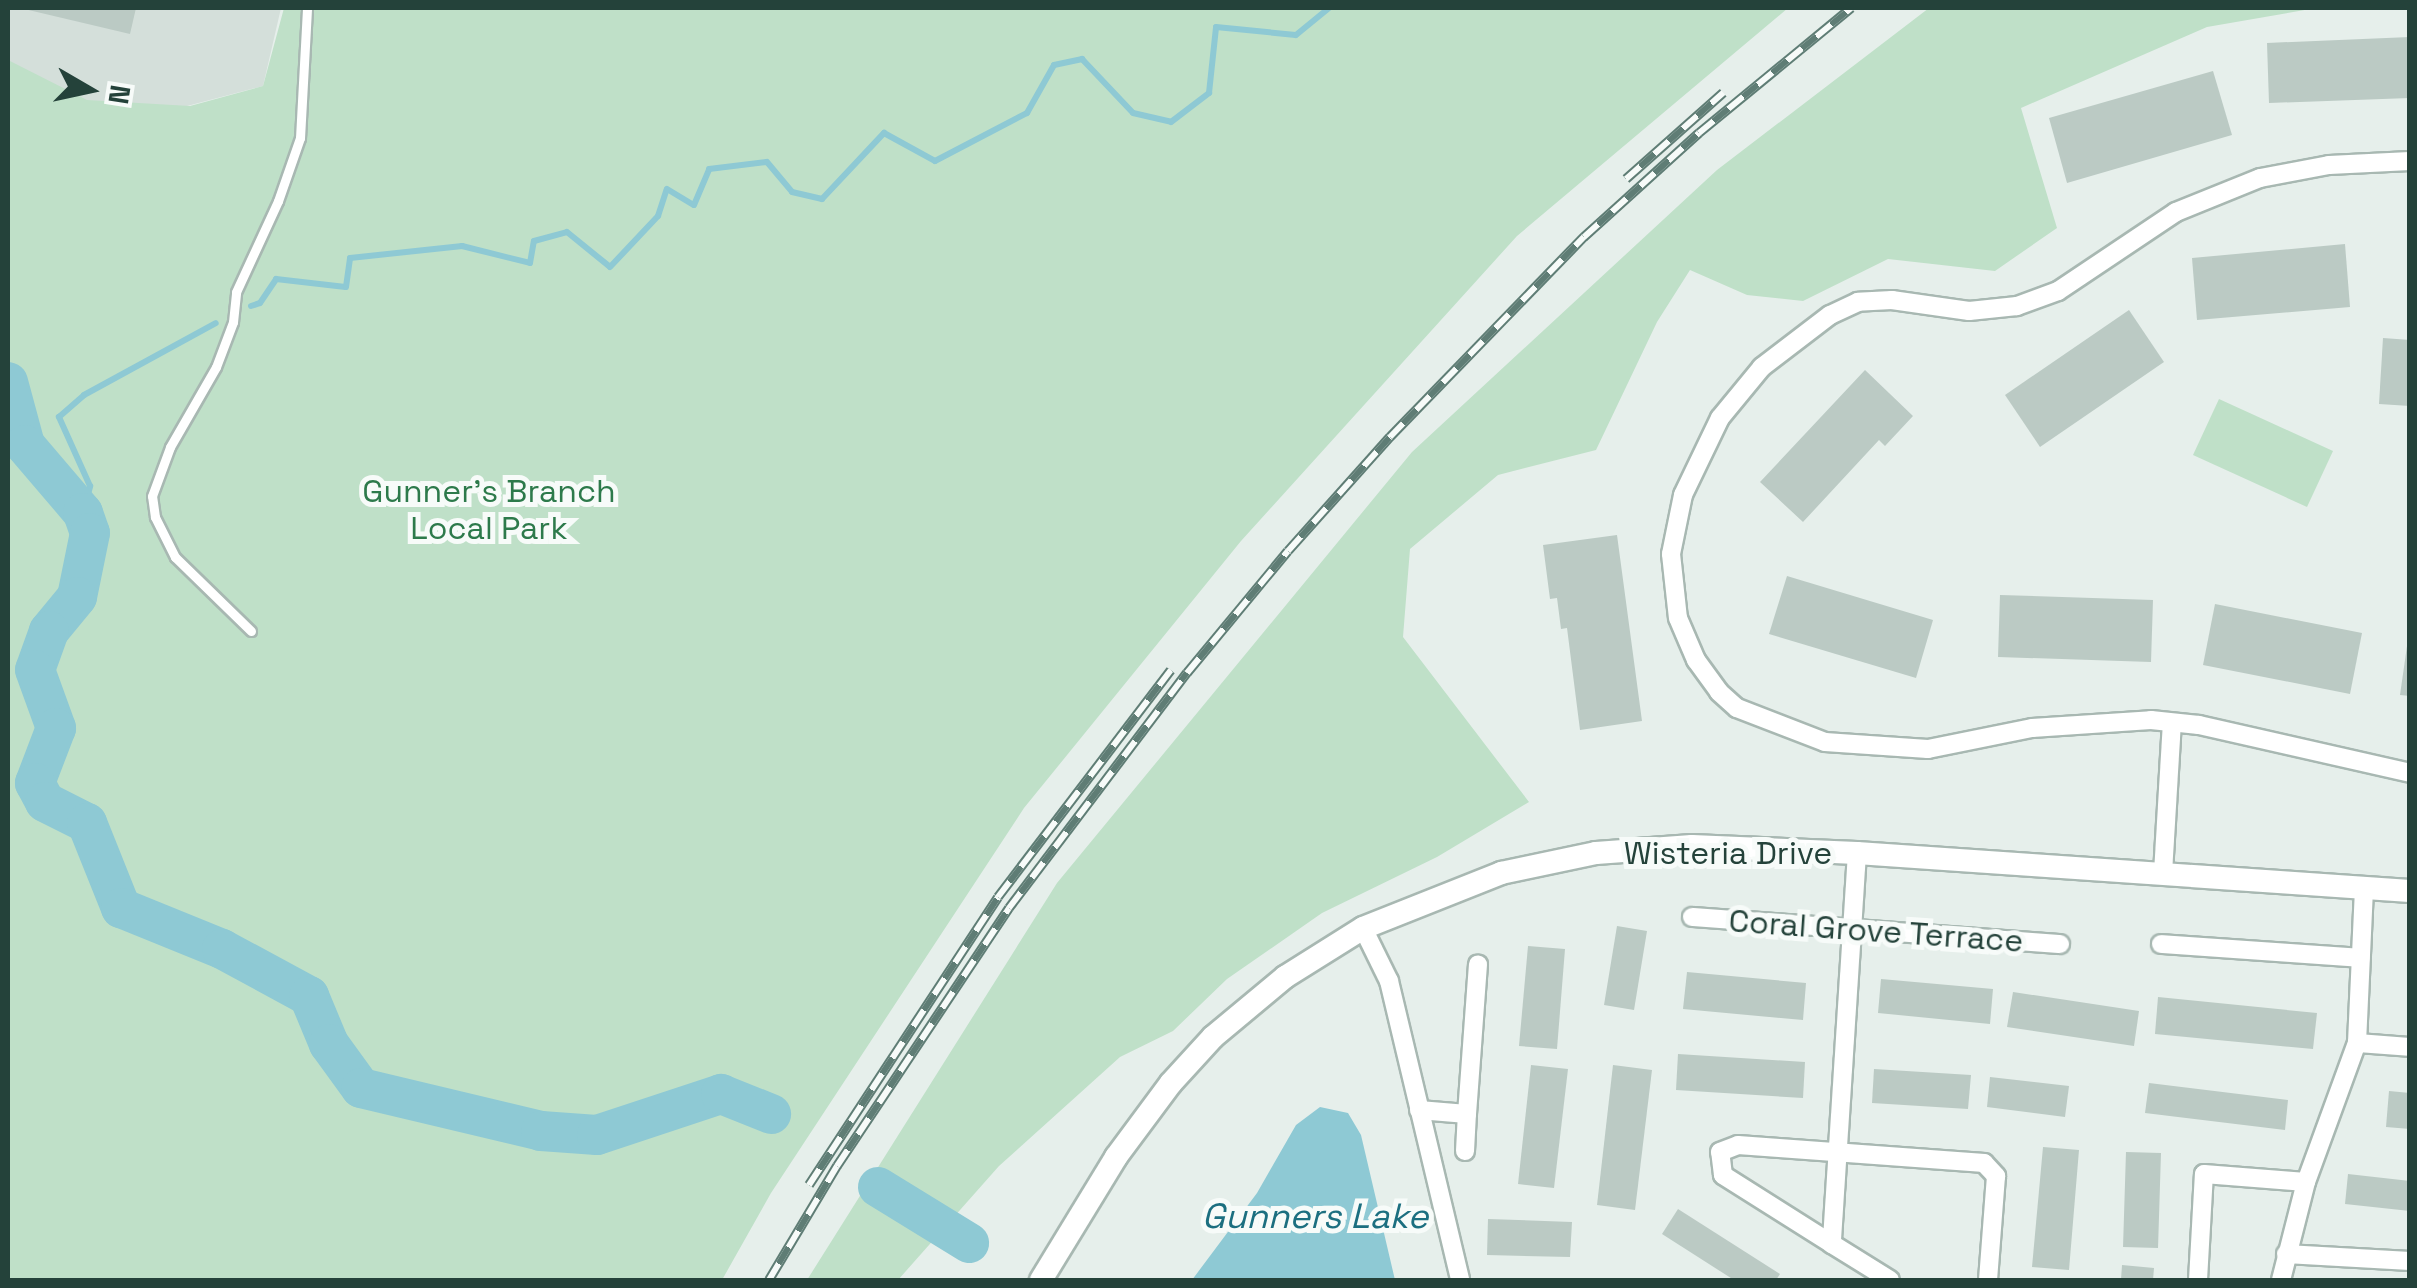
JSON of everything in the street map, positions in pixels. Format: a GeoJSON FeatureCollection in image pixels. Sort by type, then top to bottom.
{"type":"FeatureCollection","features":[{"type":"Feature","properties":{"kind":"street"},"geometry":{"type":"LineString","coordinates":[[2410,160],[2329,165],[2260,178],[2176,212],[2058,291],[2017,306],[1969,311],[1892,300],[1858,302],[1830,314],[1762,366],[1736,395],[1683,495],[1672,554],[1678,618],[1705,674],[1737,708],[1825,742],[1928,749],[2032,728],[2101,722],[2172,723],[2199,725],[2410,773]]}},
{"type":"Feature","properties":{"kind":"street"},"geometry":{"type":"LineString","coordinates":[[2162,873],[2172,723]]}},
{"type":"Feature","properties":{"kind":"street","name":"Wisteria Drive"},"geometry":{"type":"LineString","coordinates":[[1041,1280],[1116,1157],[1171,1083],[1213,1038],[1285,977],[1363,928],[1501,873],[1596,853],[1692,846],[1857,853],[2410,892]]}},
{"type":"Feature","properties":{"kind":"street"},"geometry":{"type":"LineString","coordinates":[[1832,1244],[1857,853]]}},
{"type":"Feature","properties":{"kind":"street"},"geometry":{"type":"LineString","coordinates":[[2281,1280],[2306,1182],[2357,1043],[2364,890]]}},
{"type":"Feature","properties":{"kind":"street","name":"Coral Grove Terrace"},"geometry":{"type":"LineString","coordinates":[[1692,917],[2060,944]]}},
{"type":"Feature","properties":{"kind":"street"},"geometry":{"type":"LineString","coordinates":[[1363,928],[1389,981],[1460,1280]]}},
{"type":"Feature","properties":{"kind":"street"},"geometry":{"type":"LineString","coordinates":[[2161,944],[2361,958]]}},
{"type":"Feature","properties":{"kind":"street"},"geometry":{"type":"LineString","coordinates":[[1465,1151],[1478,964]]}},
{"type":"Feature","properties":{"kind":"street"},"geometry":{"type":"LineString","coordinates":[[2357,1043],[2410,1047]]}},
{"type":"Feature","properties":{"kind":"street"},"geometry":{"type":"LineString","coordinates":[[1419,1110],[1467,1114]]}},
{"type":"Feature","properties":{"kind":"street"},"geometry":{"type":"LineString","coordinates":[[1890,1280],[1722,1174],[1718,1166],[1720,1152],[1726,1146],[1984,1163],[1996,1176],[1988,1280]]}},
{"type":"Feature","properties":{"kind":"street"},"geometry":{"type":"LineString","coordinates":[[2198,1280],[2204,1174],[2306,1182]]}},
{"type":"Feature","properties":{"kind":"street"},"geometry":{"type":"LineString","coordinates":[[2286,1254],[2410,1261]]}},
{"type":"Feature","properties":{"kind":"lane"},"geometry":{"type":"LineString","coordinates":[[251,631],[175,557],[155,518],[152,496],[170,447],[216,367],[233,322],[236,292],[278,201],[300,138],[307,8]]}},
{"type":"Feature","properties":{"kind":"shaded area"},"geometry":{"type":"Polygon","coordinates":[[[8,8],[281,8],[263,86],[51,142],[8,111],[8,8]]]}},
{"type":"Feature","properties":{"kind":"green space","name":"Gunner's Branch Local Park"},"geometry":{"type":"Polygon","coordinates":[[[284,8],[1788,8],[1517,236],[1241,541],[1024,808],[771,1193],[722,1280],[8,1280],[8,60],[87,100],[190,106],[263,86],[284,8]]]}},
{"type":"Feature","properties":{"kind":"green space"},"geometry":{"type":"Polygon","coordinates":[[[1929,8],[2316,8],[2207,27],[2021,108],[2057,228],[1995,271],[1888,259],[1803,301],[1747,295],[1690,270],[1657,322],[1596,450],[1498,475],[1410,549],[1403,637],[1529,802],[1437,857],[1322,913],[1227,979],[1173,1031],[1120,1057],[999,1166],[898,1280],[807,1280],[1057,883],[1412,452],[1717,170],[1929,8]]]}},
{"type":"Feature","properties":{"kind":"green space"},"geometry":{"type":"Polygon","coordinates":[[[2219,399],[2333,451],[2307,507],[2193,455],[2219,399]]]}},
{"type":"Feature","properties":{"kind":"water","name":"Gunners Lake"},"geometry":{"type":"Polygon","coordinates":[[[1320,1107],[1348,1113],[1361,1135],[1395,1280],[1192,1280],[1257,1193],[1296,1125],[1320,1107]]]}},
{"type":"Feature","properties":{"kind":"building"},"geometry":{"type":"Polygon","coordinates":[[[20,8],[136,8],[130,34],[20,8]]]}},
{"type":"Feature","properties":{"kind":"building"},"geometry":{"type":"Polygon","coordinates":[[[2410,37],[2410,98],[2269,103],[2267,43],[2410,37]]]}},
{"type":"Feature","properties":{"kind":"building"},"geometry":{"type":"Polygon","coordinates":[[[2213,71],[2232,135],[2067,183],[2049,118],[2213,71]]]}},
{"type":"Feature","properties":{"kind":"building"},"geometry":{"type":"Polygon","coordinates":[[[2345,244],[2350,307],[2197,320],[2192,258],[2345,244]]]}},
{"type":"Feature","properties":{"kind":"building"},"geometry":{"type":"Polygon","coordinates":[[[2129,310],[2164,362],[2040,447],[2005,395],[2129,310]]]}},
{"type":"Feature","properties":{"kind":"building"},"geometry":{"type":"Polygon","coordinates":[[[2383,338],[2410,340],[2410,406],[2379,404],[2383,338]]]}},
{"type":"Feature","properties":{"kind":"building"},"geometry":{"type":"Polygon","coordinates":[[[1865,370],[1913,416],[1885,446],[1879,440],[1803,522],[1760,482],[1865,370]]]}},
{"type":"Feature","properties":{"kind":"building"},"geometry":{"type":"Polygon","coordinates":[[[1617,535],[1642,721],[1580,730],[1567,628],[1561,629],[1557,598],[1550,599],[1543,545],[1617,535]]]}},
{"type":"Feature","properties":{"kind":"building"},"geometry":{"type":"Polygon","coordinates":[[[1787,576],[1933,620],[1916,678],[1769,634],[1787,576]]]}},
{"type":"Feature","properties":{"kind":"building"},"geometry":{"type":"Polygon","coordinates":[[[2000,595],[2153,600],[2151,662],[1998,657],[2000,595]]]}},
{"type":"Feature","properties":{"kind":"building"},"geometry":{"type":"Polygon","coordinates":[[[2215,604],[2362,633],[2350,694],[2203,665],[2215,604]]]}},
{"type":"Feature","properties":{"kind":"building"},"geometry":{"type":"Polygon","coordinates":[[[2410,646],[2410,696],[2400,695],[2410,646]]]}},
{"type":"Feature","properties":{"kind":"building"},"geometry":{"type":"Polygon","coordinates":[[[1617,926],[1647,931],[1634,1010],[1604,1005],[1617,926]]]}},
{"type":"Feature","properties":{"kind":"building"},"geometry":{"type":"Polygon","coordinates":[[[1528,946],[1565,949],[1557,1049],[1519,1046],[1528,946]]]}},
{"type":"Feature","properties":{"kind":"building"},"geometry":{"type":"Polygon","coordinates":[[[1687,972],[1806,983],[1803,1020],[1683,1009],[1687,972]]]}},
{"type":"Feature","properties":{"kind":"building"},"geometry":{"type":"Polygon","coordinates":[[[1881,979],[1993,989],[1990,1024],[1878,1013],[1881,979]]]}},
{"type":"Feature","properties":{"kind":"building"},"geometry":{"type":"Polygon","coordinates":[[[2013,992],[2139,1011],[2134,1046],[2007,1027],[2013,992]]]}},
{"type":"Feature","properties":{"kind":"building"},"geometry":{"type":"Polygon","coordinates":[[[2158,997],[2317,1013],[2313,1049],[2155,1034],[2158,997]]]}},
{"type":"Feature","properties":{"kind":"building"},"geometry":{"type":"Polygon","coordinates":[[[1678,1054],[1805,1062],[1803,1098],[1676,1090],[1678,1054]]]}},
{"type":"Feature","properties":{"kind":"building"},"geometry":{"type":"Polygon","coordinates":[[[1531,1065],[1568,1069],[1554,1188],[1518,1184],[1531,1065]]]}},
{"type":"Feature","properties":{"kind":"building"},"geometry":{"type":"Polygon","coordinates":[[[1613,1065],[1652,1070],[1635,1210],[1597,1205],[1613,1065]]]}},
{"type":"Feature","properties":{"kind":"building"},"geometry":{"type":"Polygon","coordinates":[[[1874,1069],[1971,1075],[1968,1109],[1872,1103],[1874,1069]]]}},
{"type":"Feature","properties":{"kind":"building"},"geometry":{"type":"Polygon","coordinates":[[[1990,1077],[2069,1086],[2065,1117],[1987,1107],[1990,1077]]]}},
{"type":"Feature","properties":{"kind":"building"},"geometry":{"type":"Polygon","coordinates":[[[2149,1083],[2288,1100],[2285,1130],[2145,1113],[2149,1083]]]}},
{"type":"Feature","properties":{"kind":"building"},"geometry":{"type":"Polygon","coordinates":[[[2389,1091],[2410,1093],[2410,1129],[2386,1127],[2389,1091]]]}},
{"type":"Feature","properties":{"kind":"building"},"geometry":{"type":"Polygon","coordinates":[[[2043,1147],[2079,1150],[2069,1270],[2032,1267],[2043,1147]]]}},
{"type":"Feature","properties":{"kind":"building"},"geometry":{"type":"Polygon","coordinates":[[[2126,1152],[2161,1153],[2158,1248],[2123,1247],[2126,1152]]]}},
{"type":"Feature","properties":{"kind":"building"},"geometry":{"type":"Polygon","coordinates":[[[2348,1174],[2410,1181],[2410,1211],[2345,1204],[2348,1174]]]}},
{"type":"Feature","properties":{"kind":"building"},"geometry":{"type":"Polygon","coordinates":[[[1678,1209],[1780,1274],[1776,1280],[1734,1280],[1662,1234],[1678,1209]]]}},
{"type":"Feature","properties":{"kind":"building"},"geometry":{"type":"Polygon","coordinates":[[[1488,1219],[1572,1222],[1570,1257],[1487,1255],[1488,1219]]]}},
{"type":"Feature","properties":{"kind":"building"},"geometry":{"type":"Polygon","coordinates":[[[2122,1265],[2154,1268],[2153,1280],[2121,1280],[2122,1265]]]}},
{"type":"Feature","properties":{"kind":"waterway"},"geometry":{"type":"LineString","coordinates":[[251,306],[260,303],[276,279],[346,287],[350,258],[462,246],[530,263],[534,241],[567,232],[610,267],[658,216],[667,189],[694,205],[709,169],[767,162],[792,192],[822,199],[884,133],[935,161],[1027,113],[1054,65],[1082,59],[1133,113],[1171,122],[1209,93],[1216,27],[1296,35],[1329,8]]}},
{"type":"Feature","properties":{"kind":"waterway"},"geometry":{"type":"LineString","coordinates":[[83,513],[90,486],[59,417],[84,395],[216,323]]}},
{"type":"Feature","properties":{"kind":"waterway"},"geometry":{"type":"LineString","coordinates":[[8,382],[25,445],[83,513],[90,533],[77,597],[49,631],[35,670],[56,728],[35,783],[45,802],[87,823],[121,908],[222,949],[309,996],[329,1044],[361,1088],[541,1131],[597,1135],[721,1094],[771,1114]]}},
{"type":"Feature","properties":{"kind":"waterway"},"geometry":{"type":"LineString","coordinates":[[878,1187],[969,1243]]}},
{"type":"Feature","properties":{"kind":"railway"},"geometry":{"type":"LineString","coordinates":[[769,1280],[837,1166],[1009,908],[1187,673],[1288,551],[1390,437],[1584,237],[1699,133],[1851,8]]}},
{"type":"Feature","properties":{"kind":"railway"},"geometry":{"type":"LineString","coordinates":[[1626,179],[1723,93]]}},
{"type":"Feature","properties":{"kind":"railway"},"geometry":{"type":"LineString","coordinates":[[809,1185],[998,897],[1171,670]]}}]}
